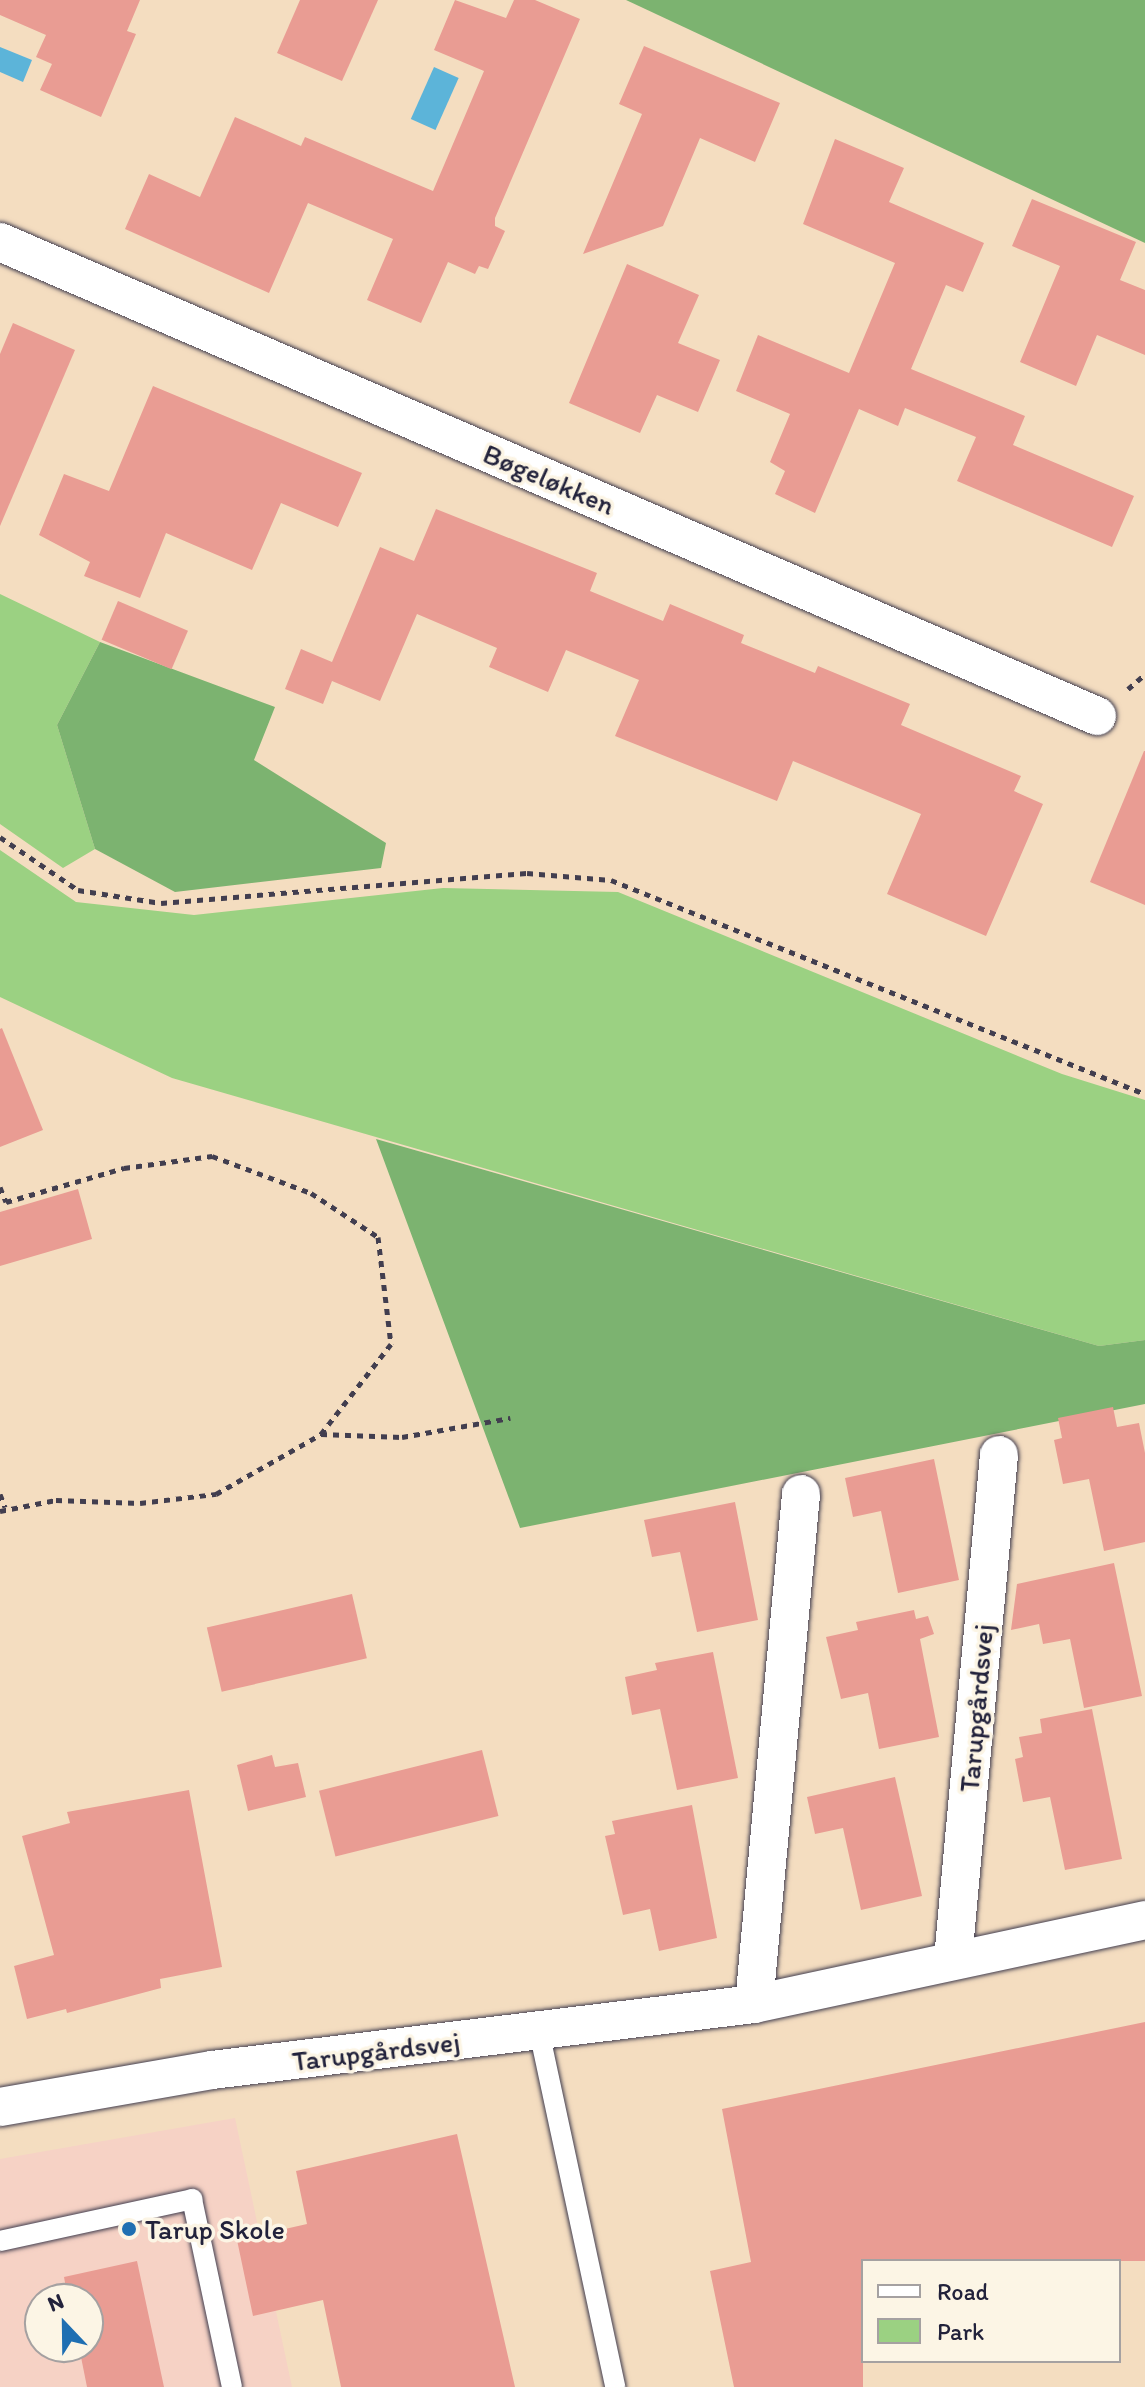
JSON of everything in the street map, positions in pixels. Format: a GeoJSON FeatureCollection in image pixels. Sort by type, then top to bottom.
{"type":"FeatureCollection","features":[{"type":"Feature","properties":{"kind":"street","name":"Bøgeløkken"},"geometry":{"type":"LineString","coordinates":[[0,242],[1097,716]]}},
{"type":"Feature","properties":{"kind":"street","name":"Tarupgårdsvej"},"geometry":{"type":"LineString","coordinates":[[953,1960],[999,1455]]}},
{"type":"Feature","properties":{"kind":"street"},"geometry":{"type":"LineString","coordinates":[[754,2004],[801,1494]]}},
{"type":"Feature","properties":{"kind":"street","name":"Tarupgårdsvej"},"geometry":{"type":"LineString","coordinates":[[0,2107],[212,2070],[754,2004],[1145,1920]]}},
{"type":"Feature","properties":{"kind":"lane"},"geometry":{"type":"LineString","coordinates":[[539,2031],[615,2387]]}},
{"type":"Feature","properties":{"kind":"lane"},"geometry":{"type":"LineString","coordinates":[[0,2241],[192,2199],[232,2387]]}},
{"type":"Feature","properties":{"kind":"path"},"geometry":{"type":"LineString","coordinates":[[0,837],[78,890],[161,903],[527,873],[611,880],[1145,1094]]}},
{"type":"Feature","properties":{"kind":"path"},"geometry":{"type":"LineString","coordinates":[[0,1187],[6,1202],[124,1168],[212,1156],[311,1193],[378,1237],[391,1344],[321,1434],[216,1494],[140,1503],[56,1500],[2,1509],[0,1494]]}},
{"type":"Feature","properties":{"kind":"path"},"geometry":{"type":"LineString","coordinates":[[321,1434],[402,1437],[510,1418]]}},
{"type":"Feature","properties":{"kind":"shaded area","name":"Tarup Skole"},"geometry":{"type":"Polygon","coordinates":[[[235,2118],[292,2387],[0,2387],[0,2159],[235,2118]]]}},
{"type":"Feature","properties":{"kind":"green space"},"geometry":{"type":"Polygon","coordinates":[[[626,0],[1145,0],[1145,243],[626,0]]]}},
{"type":"Feature","properties":{"kind":"green space"},"geometry":{"type":"Polygon","coordinates":[[[0,594],[100,642],[57,725],[95,849],[63,868],[0,824],[0,594]]]}},
{"type":"Feature","properties":{"kind":"green space"},"geometry":{"type":"Polygon","coordinates":[[[100,642],[275,707],[254,760],[386,843],[381,868],[175,892],[95,849],[57,725],[100,642]]]}},
{"type":"Feature","properties":{"kind":"green space"},"geometry":{"type":"Polygon","coordinates":[[[0,850],[76,902],[194,915],[443,888],[618,892],[1062,1074],[1145,1100],[1145,1340],[1099,1346],[172,1078],[0,997],[0,850]]]}},
{"type":"Feature","properties":{"kind":"green space"},"geometry":{"type":"Polygon","coordinates":[[[376,1139],[1099,1346],[1145,1340],[1145,1404],[520,1528],[376,1139]]]}},
{"type":"Feature","properties":{"kind":"water"},"geometry":{"type":"Polygon","coordinates":[[[0,47],[32,60],[23,82],[0,72],[0,47]]]}},
{"type":"Feature","properties":{"kind":"water"},"geometry":{"type":"Polygon","coordinates":[[[434,67],[459,78],[435,130],[411,119],[434,67]]]}},
{"type":"Feature","properties":{"kind":"building"},"geometry":{"type":"Polygon","coordinates":[[[0,0],[140,0],[127,31],[136,34],[101,117],[40,90],[52,64],[36,57],[46,35],[0,15],[0,0]]]}},
{"type":"Feature","properties":{"kind":"building"},"geometry":{"type":"Polygon","coordinates":[[[300,0],[378,0],[342,81],[277,53],[300,0]]]}},
{"type":"Feature","properties":{"kind":"building"},"geometry":{"type":"Polygon","coordinates":[[[455,0],[506,18],[514,0],[535,0],[580,19],[495,218],[495,226],[505,231],[488,269],[479,266],[475,274],[448,262],[421,323],[367,300],[393,239],[308,203],[269,293],[125,229],[149,174],[200,197],[235,117],[301,146],[305,137],[433,191],[484,71],[434,50],[455,0]]]}},
{"type":"Feature","properties":{"kind":"building"},"geometry":{"type":"Polygon","coordinates":[[[644,46],[780,103],[755,162],[700,138],[663,226],[583,254],[642,114],[619,104],[644,46]]]}},
{"type":"Feature","properties":{"kind":"building"},"geometry":{"type":"Polygon","coordinates":[[[835,139],[904,168],[889,202],[984,243],[963,292],[946,285],[911,369],[1025,416],[1013,445],[1134,496],[1112,547],[957,481],[976,437],[905,408],[898,426],[859,409],[815,513],[775,494],[785,471],[770,462],[790,414],[736,391],[758,335],[849,373],[895,263],[803,224],[835,139]]]}},
{"type":"Feature","properties":{"kind":"building"},"geometry":{"type":"Polygon","coordinates":[[[1032,199],[1136,242],[1120,280],[1145,290],[1145,355],[1097,335],[1076,386],[1020,362],[1060,266],[1012,246],[1032,199]]]}},
{"type":"Feature","properties":{"kind":"building"},"geometry":{"type":"Polygon","coordinates":[[[627,264],[699,295],[678,343],[720,360],[698,412],[657,395],[640,433],[569,403],[627,264]]]}},
{"type":"Feature","properties":{"kind":"building"},"geometry":{"type":"Polygon","coordinates":[[[13,323],[75,350],[0,526],[0,354],[13,323]]]}},
{"type":"Feature","properties":{"kind":"building"},"geometry":{"type":"Polygon","coordinates":[[[153,386],[362,473],[338,527],[281,503],[252,570],[166,533],[140,598],[84,576],[90,562],[39,535],[64,474],[109,491],[153,386]]]}},
{"type":"Feature","properties":{"kind":"building"},"geometry":{"type":"Polygon","coordinates":[[[436,509],[597,573],[590,591],[663,621],[670,604],[744,635],[741,643],[815,673],[818,666],[910,704],[901,725],[1021,776],[1014,791],[1043,804],[986,936],[887,894],[921,814],[793,761],[777,801],[615,736],[639,680],[566,650],[548,692],[489,667],[497,648],[417,614],[380,701],[332,681],[323,704],[285,689],[301,649],[332,662],[380,547],[414,561],[436,509]]]}},
{"type":"Feature","properties":{"kind":"building"},"geometry":{"type":"Polygon","coordinates":[[[118,601],[188,631],[172,669],[102,640],[118,601]]]}},
{"type":"Feature","properties":{"kind":"building"},"geometry":{"type":"Polygon","coordinates":[[[1145,751],[1145,905],[1090,882],[1145,751]]]}},
{"type":"Feature","properties":{"kind":"building"},"geometry":{"type":"Polygon","coordinates":[[[0,1029],[43,1130],[0,1147],[0,1029]]]}},
{"type":"Feature","properties":{"kind":"building"},"geometry":{"type":"Polygon","coordinates":[[[78,1189],[92,1239],[0,1266],[0,1212],[78,1189]]]}},
{"type":"Feature","properties":{"kind":"building"},"geometry":{"type":"Polygon","coordinates":[[[1113,1407],[1117,1427],[1139,1423],[1145,1453],[1145,1542],[1104,1551],[1089,1479],[1063,1484],[1054,1440],[1062,1438],[1058,1418],[1113,1407]]]}},
{"type":"Feature","properties":{"kind":"building"},"geometry":{"type":"Polygon","coordinates":[[[934,1459],[959,1580],[898,1593],[881,1511],[853,1517],[845,1478],[934,1459]]]}},
{"type":"Feature","properties":{"kind":"building"},"geometry":{"type":"Polygon","coordinates":[[[735,1502],[758,1620],[697,1632],[680,1552],[652,1557],[644,1520],[735,1502]]]}},
{"type":"Feature","properties":{"kind":"building"},"geometry":{"type":"Polygon","coordinates":[[[1114,1563],[1142,1696],[1084,1708],[1070,1639],[1043,1644],[1039,1624],[1011,1630],[1017,1584],[1114,1563]]]}},
{"type":"Feature","properties":{"kind":"building"},"geometry":{"type":"Polygon","coordinates":[[[352,1594],[367,1658],[222,1692],[207,1628],[352,1594]]]}},
{"type":"Feature","properties":{"kind":"building"},"geometry":{"type":"Polygon","coordinates":[[[914,1610],[916,1619],[928,1616],[934,1634],[920,1639],[939,1737],[879,1749],[868,1693],[841,1699],[826,1637],[858,1630],[856,1622],[914,1610]]]}},
{"type":"Feature","properties":{"kind":"building"},"geometry":{"type":"Polygon","coordinates":[[[713,1652],[738,1778],[677,1790],[660,1709],[632,1715],[625,1677],[657,1670],[655,1663],[713,1652]]]}},
{"type":"Feature","properties":{"kind":"building"},"geometry":{"type":"Polygon","coordinates":[[[1092,1709],[1122,1859],[1065,1870],[1050,1797],[1023,1802],[1015,1759],[1023,1757],[1019,1737],[1042,1733],[1040,1719],[1092,1709]]]}},
{"type":"Feature","properties":{"kind":"building"},"geometry":{"type":"Polygon","coordinates":[[[482,1750],[498,1816],[335,1857],[319,1791],[482,1750]]]}},
{"type":"Feature","properties":{"kind":"building"},"geometry":{"type":"Polygon","coordinates":[[[272,1755],[275,1767],[298,1763],[306,1797],[248,1811],[237,1765],[272,1755]]]}},
{"type":"Feature","properties":{"kind":"building"},"geometry":{"type":"Polygon","coordinates":[[[895,1777],[922,1896],[861,1910],[843,1828],[815,1834],[807,1797],[895,1777]]]}},
{"type":"Feature","properties":{"kind":"building"},"geometry":{"type":"Polygon","coordinates":[[[189,1790],[222,1967],[160,1979],[161,1988],[67,2013],[66,2009],[27,2019],[14,1966],[54,1955],[22,1836],[70,1823],[67,1812],[189,1790]]]}},
{"type":"Feature","properties":{"kind":"building"},"geometry":{"type":"Polygon","coordinates":[[[692,1805],[717,1938],[659,1951],[650,1909],[623,1915],[605,1836],[615,1834],[612,1821],[692,1805]]]}},
{"type":"Feature","properties":{"kind":"building"},"geometry":{"type":"Polygon","coordinates":[[[1145,2022],[1145,2261],[861,2259],[863,2387],[734,2387],[710,2271],[751,2262],[722,2109],[1145,2022]]]}},
{"type":"Feature","properties":{"kind":"building"},"geometry":{"type":"Polygon","coordinates":[[[457,2134],[515,2387],[341,2387],[323,2300],[253,2316],[237,2240],[307,2224],[296,2171],[457,2134]]]}},
{"type":"Feature","properties":{"kind":"building"},"geometry":{"type":"Polygon","coordinates":[[[137,2261],[164,2387],[87,2387],[82,2363],[104,2363],[104,2283],[65,2283],[64,2277],[137,2261]]]}},
{"type":"Feature","properties":{"kind":"place","name":"Tarup Skole"},"geometry":{"type":"Point","coordinates":[129,2229]}}]}
